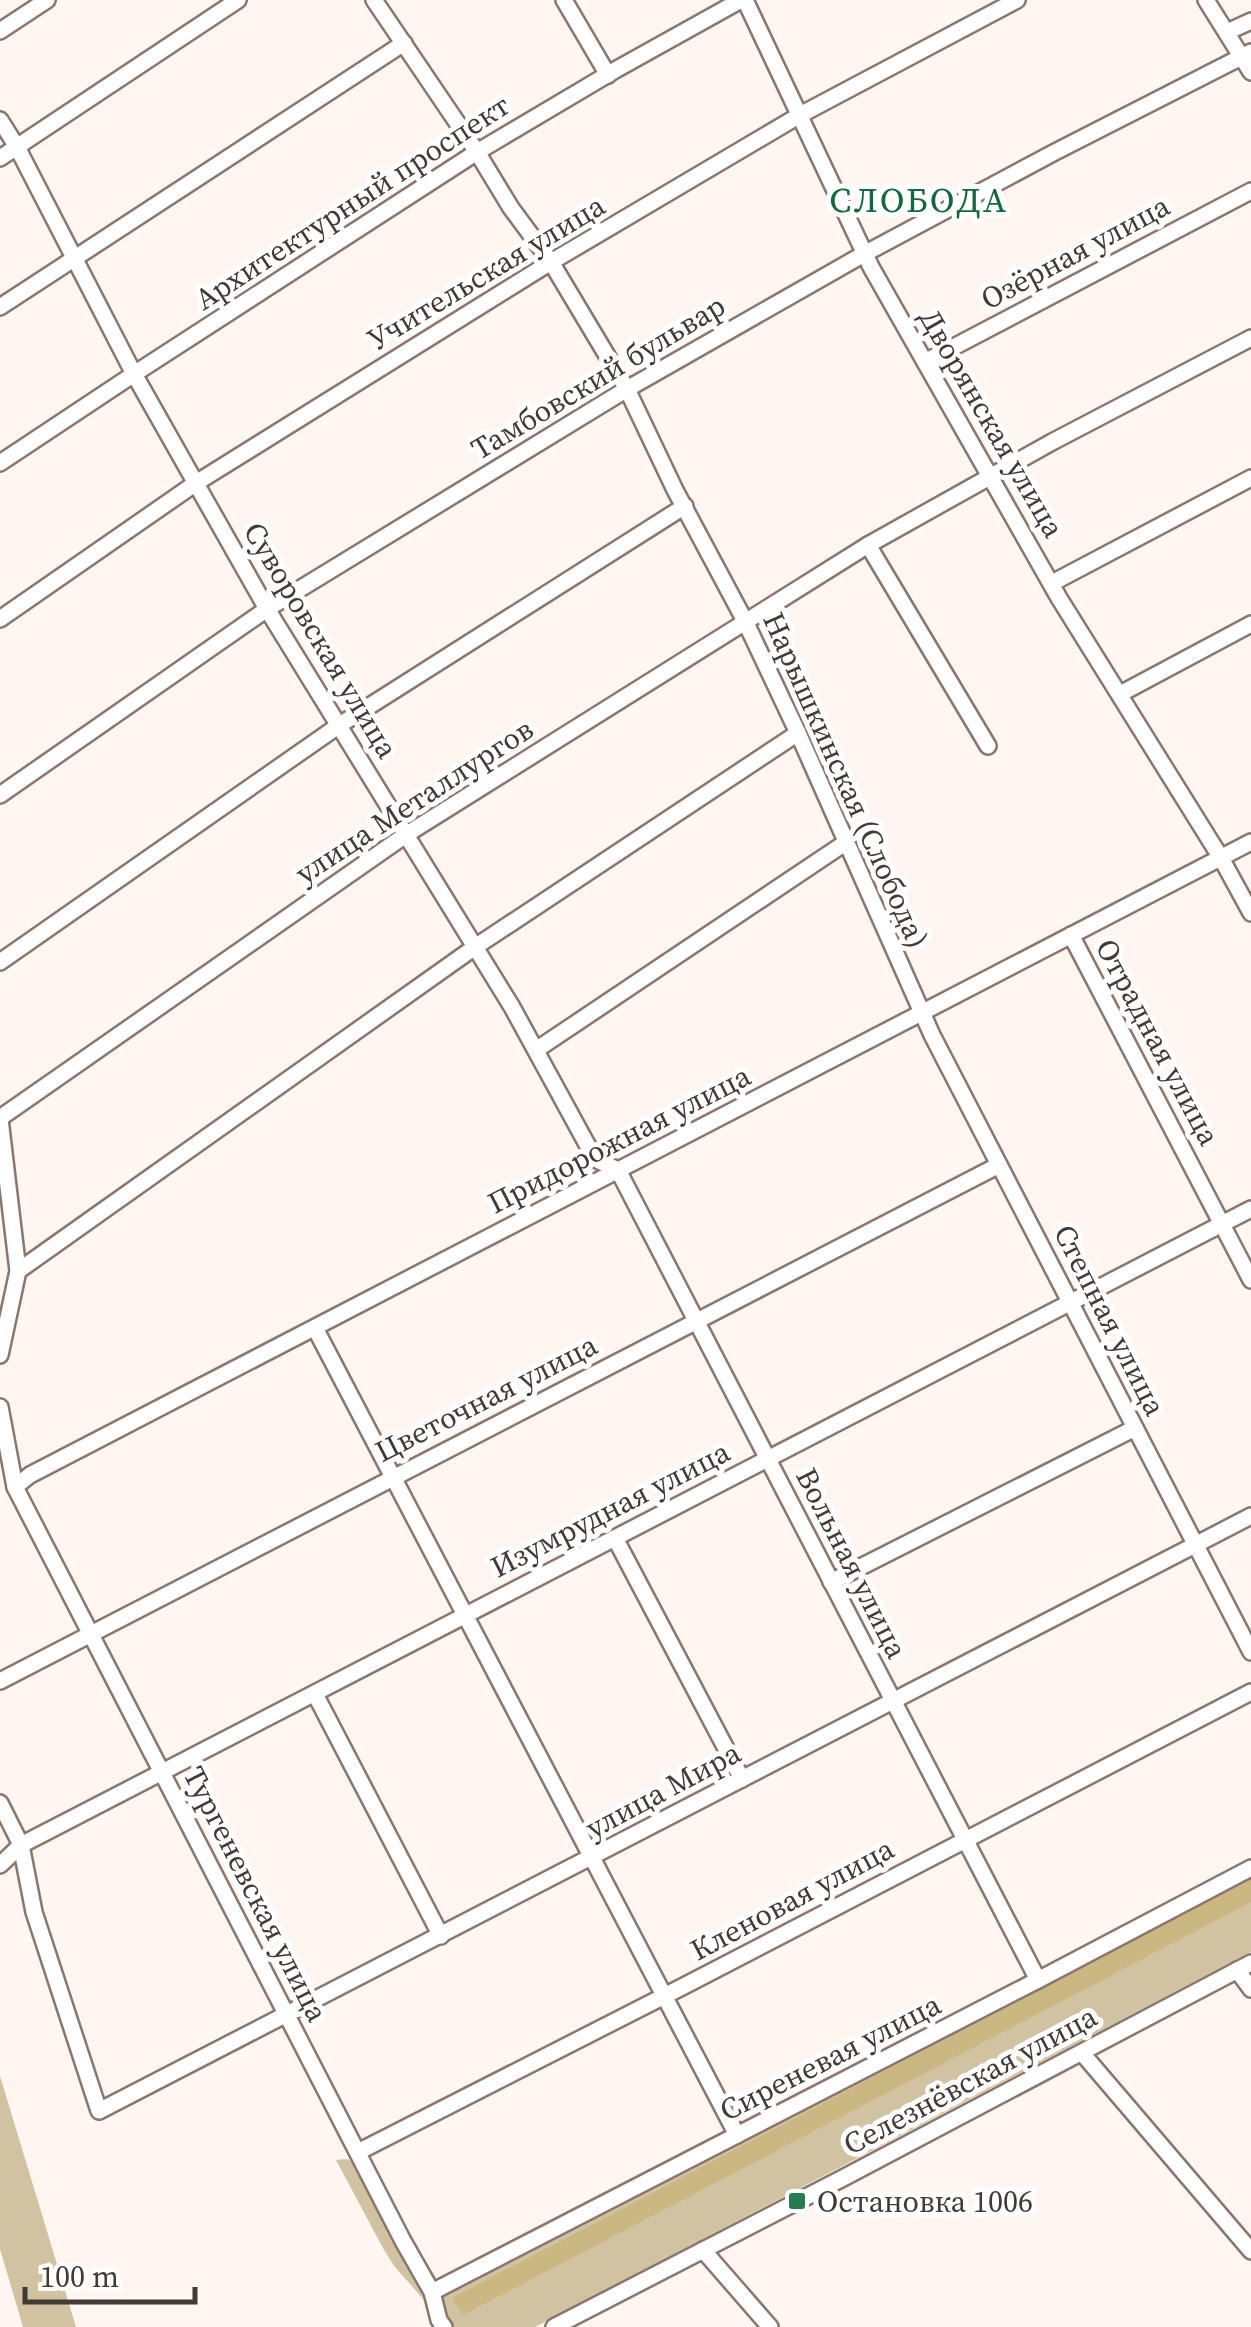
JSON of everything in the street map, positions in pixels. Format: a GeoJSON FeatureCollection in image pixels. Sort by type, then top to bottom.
{"type":"FeatureCollection","features":[{"type":"Feature","properties":{"kind":"street"},"geometry":{"type":"LineString","coordinates":[[0,31],[47,0]]}},
{"type":"Feature","properties":{"kind":"street"},"geometry":{"type":"LineString","coordinates":[[0,158],[238,0]]}},
{"type":"Feature","properties":{"kind":"street"},"geometry":{"type":"LineString","coordinates":[[0,962],[338,726],[685,506],[627,389],[551,262],[374,0]]}},
{"type":"Feature","properties":{"kind":"street"},"geometry":{"type":"LineString","coordinates":[[564,0],[608,74]]}},
{"type":"Feature","properties":{"kind":"street","name":"Архитектурный проспект"},"geometry":{"type":"LineString","coordinates":[[0,464],[477,152],[743,0]]}},
{"type":"Feature","properties":{"kind":"street","name":"Дворянская улица"},"geometry":{"type":"LineString","coordinates":[[743,0],[864,254],[1052,584],[1251,913]]}},
{"type":"Feature","properties":{"kind":"street","name":"Учительская улица"},"geometry":{"type":"LineString","coordinates":[[0,619],[196,483],[551,262],[800,114],[1017,0]]}},
{"type":"Feature","properties":{"kind":"street"},"geometry":{"type":"LineString","coordinates":[[1206,0],[1247,55],[1251,72]]}},
{"type":"Feature","properties":{"kind":"street"},"geometry":{"type":"LineString","coordinates":[[1227,32],[1251,20]]}},
{"type":"Feature","properties":{"kind":"street"},"geometry":{"type":"LineString","coordinates":[[0,307],[404,43]]}},
{"type":"Feature","properties":{"kind":"street","name":"Тамбовский бульвар"},"geometry":{"type":"LineString","coordinates":[[0,794],[267,609],[627,389],[864,254],[1247,55]]}},
{"type":"Feature","properties":{"kind":"street","name":"Суворовская улица"},"geometry":{"type":"LineString","coordinates":[[0,120],[134,374],[267,609],[536,1050],[595,1159],[618,1170]]}},
{"type":"Feature","properties":{"kind":"street","name":"Озёрная улица"},"geometry":{"type":"LineString","coordinates":[[925,362],[1251,191]]}},
{"type":"Feature","properties":{"kind":"street"},"geometry":{"type":"LineString","coordinates":[[990,478],[1251,338]]}},
{"type":"Feature","properties":{"kind":"street","name":"улица Металлургов"},"geometry":{"type":"LineString","coordinates":[[0,1118],[407,834],[868,545],[990,478]]}},
{"type":"Feature","properties":{"kind":"street"},"geometry":{"type":"LineString","coordinates":[[1052,584],[1251,478]]}},
{"type":"Feature","properties":{"kind":"street","name":"Нарышкинская (Слобода)"},"geometry":{"type":"LineString","coordinates":[[685,506],[798,733],[922,1013]]}},
{"type":"Feature","properties":{"kind":"street"},"geometry":{"type":"LineString","coordinates":[[868,545],[988,746]]}},
{"type":"Feature","properties":{"kind":"street"},"geometry":{"type":"LineString","coordinates":[[1120,694],[1251,624]]}},
{"type":"Feature","properties":{"kind":"street"},"geometry":{"type":"LineString","coordinates":[[18,1271],[474,947],[798,733]]}},
{"type":"Feature","properties":{"kind":"street","name":"Придорожная улица"},"geometry":{"type":"LineString","coordinates":[[15,1486],[1251,842]]}},
{"type":"Feature","properties":{"kind":"street"},"geometry":{"type":"LineString","coordinates":[[536,1050],[845,844]]}},
{"type":"Feature","properties":{"kind":"street","name":"Отрадная улица"},"geometry":{"type":"LineString","coordinates":[[1071,935],[1251,1280]]}},
{"type":"Feature","properties":{"kind":"street","name":"Степная улица"},"geometry":{"type":"LineString","coordinates":[[922,1013],[1251,1652]]}},
{"type":"Feature","properties":{"kind":"street"},"geometry":{"type":"LineString","coordinates":[[0,1118],[18,1271],[0,1354]]}},
{"type":"Feature","properties":{"kind":"street","name":"Цветочная улица"},"geometry":{"type":"LineString","coordinates":[[0,1681],[999,1165]]}},
{"type":"Feature","properties":{"kind":"street","name":"Вольная улица"},"geometry":{"type":"LineString","coordinates":[[618,1170],[1038,1980]]}},
{"type":"Feature","properties":{"kind":"street","name":"Изумрудная улица"},"geometry":{"type":"LineString","coordinates":[[0,1866],[21,1845],[1251,1210]]}},
{"type":"Feature","properties":{"kind":"street"},"geometry":{"type":"LineString","coordinates":[[315,1328],[737,2135]]}},
{"type":"Feature","properties":{"kind":"street","name":"Тургеневская улица"},"geometry":{"type":"LineString","coordinates":[[0,1408],[15,1486],[432,2292],[444,2327]]}},
{"type":"Feature","properties":{"kind":"street"},"geometry":{"type":"LineString","coordinates":[[831,1582],[1134,1428]]}},
{"type":"Feature","properties":{"kind":"street","name":"улица Мира"},"geometry":{"type":"LineString","coordinates":[[21,1845],[34,1912],[99,2111],[1251,1516]]}},
{"type":"Feature","properties":{"kind":"street"},"geometry":{"type":"LineString","coordinates":[[615,1538],[742,1779]]}},
{"type":"Feature","properties":{"kind":"street","name":"Кленовая улица"},"geometry":{"type":"LineString","coordinates":[[358,2152],[1251,1692]]}},
{"type":"Feature","properties":{"kind":"street"},"geometry":{"type":"LineString","coordinates":[[315,1694],[441,1936]]}},
{"type":"Feature","properties":{"kind":"street"},"geometry":{"type":"LineString","coordinates":[[0,1802],[21,1845]]}},
{"type":"Feature","properties":{"kind":"street","name":"Сиреневая улица"},"geometry":{"type":"LineString","coordinates":[[432,2292],[1251,1868]]}},
{"type":"Feature","properties":{"kind":"street"},"geometry":{"type":"LineString","coordinates":[[1244,1967],[1251,1990]]}},
{"type":"Feature","properties":{"kind":"street","name":"Селезнёвская улица"},"geometry":{"type":"LineString","coordinates":[[554,2327],[1244,1967]]}},
{"type":"Feature","properties":{"kind":"street"},"geometry":{"type":"LineString","coordinates":[[1082,2053],[1251,2251]]}},
{"type":"Feature","properties":{"kind":"street"},"geometry":{"type":"LineString","coordinates":[[703,2250],[770,2327]]}},
{"type":"Feature","properties":{"kind":"shaded area"},"geometry":{"type":"Polygon","coordinates":[[[1251,1874],[1251,1952],[535,2327],[453,2327],[442,2310],[444,2294],[1251,1874]]]}},
{"type":"Feature","properties":{"kind":"shaded area"},"geometry":{"type":"Polygon","coordinates":[[[1251,1879],[1251,1902],[463,2315],[452,2298],[1251,1879]]]}},
{"type":"Feature","properties":{"kind":"shaded area"},"geometry":{"type":"Polygon","coordinates":[[[0,2076],[76,2327],[23,2327],[0,2249],[0,2076]]]}},
{"type":"Feature","properties":{"kind":"shaded area"},"geometry":{"type":"Polygon","coordinates":[[[336,2160],[354,2163],[425,2301],[384,2250],[336,2160]]]}},
{"type":"Feature","properties":{"kind":"place","name":"Остановка 1006"},"geometry":{"type":"Point","coordinates":[797,2201]}},
{"type":"Feature","properties":{"kind":"district","name":"СЛОБОДА"},"geometry":{"type":"Point","coordinates":[919,200]}}]}
